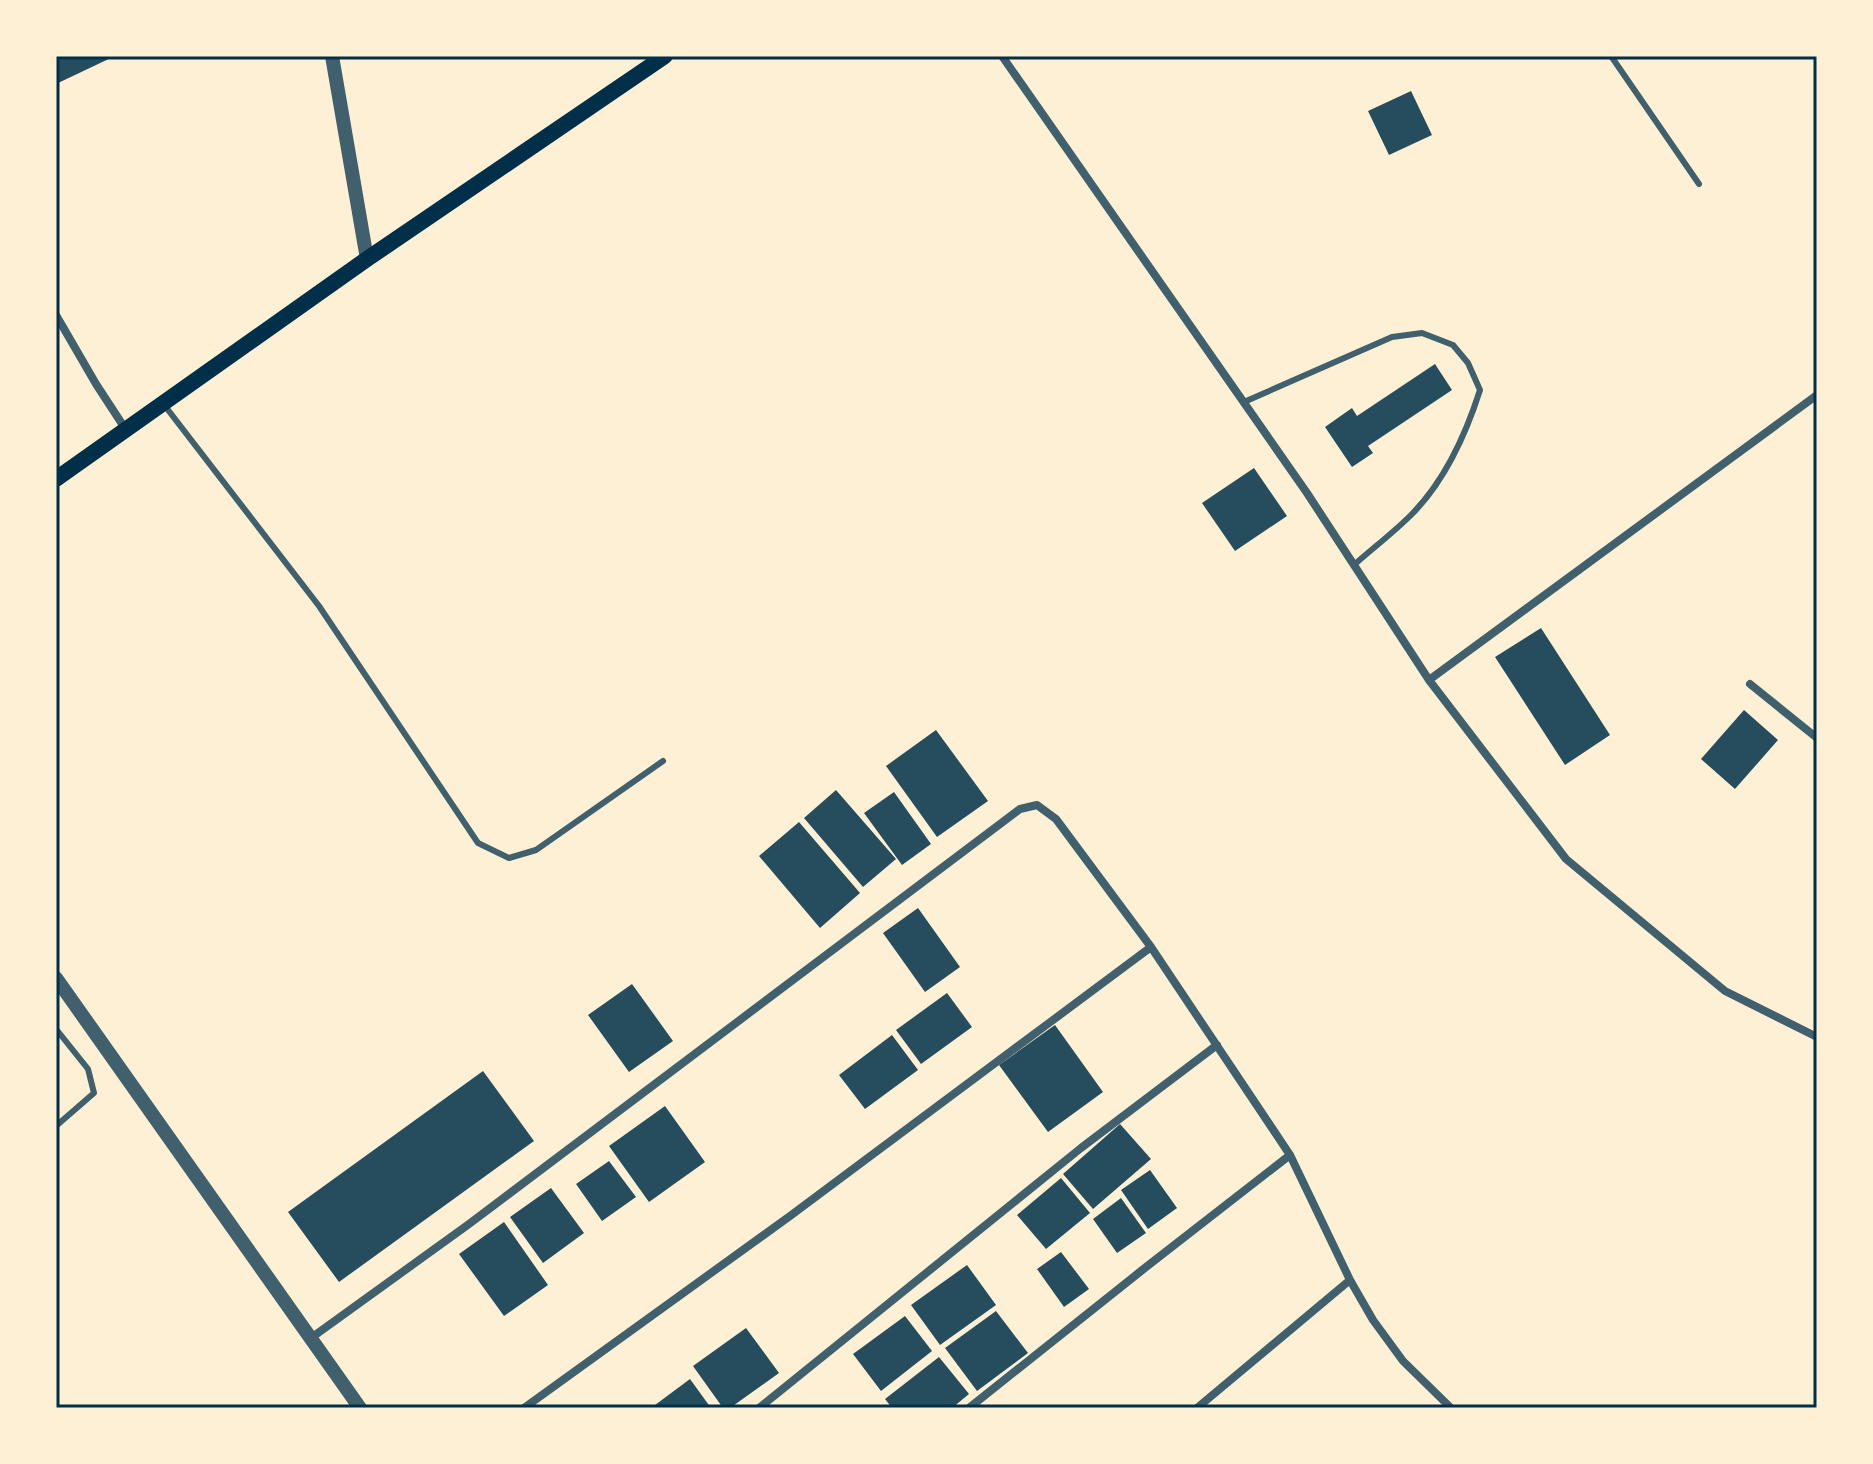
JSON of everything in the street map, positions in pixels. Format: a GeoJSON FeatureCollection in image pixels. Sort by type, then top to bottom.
{"type":"FeatureCollection","features":[{"type":"Feature","properties":{"kind":"main road"},"geometry":{"type":"LineString","coordinates":[[56,479],[367,259],[665,56]]}},
{"type":"Feature","properties":{"kind":"street"},"geometry":{"type":"LineString","coordinates":[[332,56],[367,259]]}},
{"type":"Feature","properties":{"kind":"street"},"geometry":{"type":"LineString","coordinates":[[1002,56],[1307,493],[1429,680],[1566,859],[1725,991],[1817,1037]]}},
{"type":"Feature","properties":{"kind":"street"},"geometry":{"type":"LineString","coordinates":[[56,315],[126,430]]}},
{"type":"Feature","properties":{"kind":"street"},"geometry":{"type":"LineString","coordinates":[[1429,680],[1817,395]]}},
{"type":"Feature","properties":{"kind":"street"},"geometry":{"type":"LineString","coordinates":[[1750,684],[1817,738]]}},
{"type":"Feature","properties":{"kind":"street"},"geometry":{"type":"LineString","coordinates":[[311,1338],[469,1224],[1020,809],[1037,805],[1056,819],[1151,947],[1290,1155],[1350,1280],[1373,1320],[1403,1361],[1451,1408]]}},
{"type":"Feature","properties":{"kind":"street"},"geometry":{"type":"LineString","coordinates":[[524,1408],[790,1216],[1151,947]]}},
{"type":"Feature","properties":{"kind":"street"},"geometry":{"type":"LineString","coordinates":[[56,978],[360,1408]]}},
{"type":"Feature","properties":{"kind":"street"},"geometry":{"type":"LineString","coordinates":[[759,1408],[1081,1148],[1217,1045]]}},
{"type":"Feature","properties":{"kind":"street"},"geometry":{"type":"LineString","coordinates":[[969,1408],[1290,1155]]}},
{"type":"Feature","properties":{"kind":"street"},"geometry":{"type":"LineString","coordinates":[[1197,1408],[1350,1280]]}},
{"type":"Feature","properties":{"kind":"lane"},"geometry":{"type":"LineString","coordinates":[[1611,56],[1699,184]]}},
{"type":"Feature","properties":{"kind":"lane"},"geometry":{"type":"LineString","coordinates":[[1244,402],[1392,337],[1422,333],[1453,345],[1468,363],[1480,390],[1472,414],[1441,478],[1412,515],[1354,565]]}},
{"type":"Feature","properties":{"kind":"lane"},"geometry":{"type":"LineString","coordinates":[[163,403],[319,606],[478,843],[509,858],[536,850],[663,761]]}},
{"type":"Feature","properties":{"kind":"lane"},"geometry":{"type":"LineString","coordinates":[[56,1029],[88,1069],[94,1093],[56,1126]]}},
{"type":"Feature","properties":{"kind":"building"},"geometry":{"type":"Polygon","coordinates":[[[56,56],[115,56],[56,84],[56,56]]]}},
{"type":"Feature","properties":{"kind":"building"},"geometry":{"type":"Polygon","coordinates":[[[1411,91],[1432,135],[1389,155],[1368,111],[1411,91]]]}},
{"type":"Feature","properties":{"kind":"building"},"geometry":{"type":"Polygon","coordinates":[[[1435,364],[1452,390],[1368,446],[1373,453],[1352,467],[1325,427],[1352,408],[1357,416],[1435,364]]]}},
{"type":"Feature","properties":{"kind":"building"},"geometry":{"type":"Polygon","coordinates":[[[1254,468],[1287,516],[1235,551],[1202,503],[1254,468]]]}},
{"type":"Feature","properties":{"kind":"building"},"geometry":{"type":"Polygon","coordinates":[[[1541,628],[1610,735],[1565,765],[1495,657],[1541,628]]]}},
{"type":"Feature","properties":{"kind":"building"},"geometry":{"type":"Polygon","coordinates":[[[1744,710],[1778,740],[1735,789],[1701,759],[1744,710]]]}},
{"type":"Feature","properties":{"kind":"building"},"geometry":{"type":"Polygon","coordinates":[[[936,730],[988,801],[937,837],[886,766],[936,730]]]}},
{"type":"Feature","properties":{"kind":"building"},"geometry":{"type":"Polygon","coordinates":[[[836,790],[896,859],[863,887],[804,818],[836,790]]]}},
{"type":"Feature","properties":{"kind":"building"},"geometry":{"type":"Polygon","coordinates":[[[894,792],[931,844],[902,865],[864,813],[894,792]]]}},
{"type":"Feature","properties":{"kind":"building"},"geometry":{"type":"Polygon","coordinates":[[[799,822],[860,893],[820,928],[759,856],[799,822]]]}},
{"type":"Feature","properties":{"kind":"building"},"geometry":{"type":"Polygon","coordinates":[[[918,908],[960,967],[925,992],[883,933],[918,908]]]}},
{"type":"Feature","properties":{"kind":"building"},"geometry":{"type":"Polygon","coordinates":[[[632,984],[673,1041],[629,1072],[588,1015],[632,984]]]}},
{"type":"Feature","properties":{"kind":"building"},"geometry":{"type":"Polygon","coordinates":[[[947,993],[972,1027],[921,1064],[896,1030],[947,993]]]}},
{"type":"Feature","properties":{"kind":"building"},"geometry":{"type":"Polygon","coordinates":[[[1055,1025],[1103,1092],[1048,1132],[999,1065],[1055,1025]]]}},
{"type":"Feature","properties":{"kind":"building"},"geometry":{"type":"Polygon","coordinates":[[[892,1035],[918,1070],[865,1109],[839,1075],[892,1035]]]}},
{"type":"Feature","properties":{"kind":"building"},"geometry":{"type":"Polygon","coordinates":[[[483,1071],[534,1141],[339,1282],[288,1212],[483,1071]]]}},
{"type":"Feature","properties":{"kind":"building"},"geometry":{"type":"Polygon","coordinates":[[[665,1106],[705,1162],[649,1202],[609,1146],[665,1106]]]}},
{"type":"Feature","properties":{"kind":"building"},"geometry":{"type":"Polygon","coordinates":[[[1120,1124],[1151,1159],[1093,1209],[1063,1174],[1120,1124]]]}},
{"type":"Feature","properties":{"kind":"building"},"geometry":{"type":"Polygon","coordinates":[[[609,1161],[636,1197],[602,1221],[576,1184],[609,1161]]]}},
{"type":"Feature","properties":{"kind":"building"},"geometry":{"type":"Polygon","coordinates":[[[1150,1170],[1177,1208],[1148,1229],[1121,1190],[1150,1170]]]}},
{"type":"Feature","properties":{"kind":"building"},"geometry":{"type":"Polygon","coordinates":[[[1061,1178],[1090,1213],[1046,1249],[1017,1215],[1061,1178]]]}},
{"type":"Feature","properties":{"kind":"building"},"geometry":{"type":"Polygon","coordinates":[[[551,1188],[584,1233],[543,1263],[510,1217],[551,1188]]]}},
{"type":"Feature","properties":{"kind":"building"},"geometry":{"type":"Polygon","coordinates":[[[1121,1198],[1146,1233],[1117,1253],[1093,1219],[1121,1198]]]}},
{"type":"Feature","properties":{"kind":"building"},"geometry":{"type":"Polygon","coordinates":[[[504,1222],[548,1285],[504,1316],[459,1254],[504,1222]]]}},
{"type":"Feature","properties":{"kind":"building"},"geometry":{"type":"Polygon","coordinates":[[[1061,1252],[1089,1289],[1064,1307],[1037,1269],[1061,1252]]]}},
{"type":"Feature","properties":{"kind":"building"},"geometry":{"type":"Polygon","coordinates":[[[967,1265],[996,1305],[940,1345],[911,1305],[967,1265]]]}},
{"type":"Feature","properties":{"kind":"building"},"geometry":{"type":"Polygon","coordinates":[[[996,1311],[1028,1353],[977,1391],[945,1348],[996,1311]]]}},
{"type":"Feature","properties":{"kind":"building"},"geometry":{"type":"Polygon","coordinates":[[[905,1316],[932,1351],[881,1391],[853,1354],[905,1316]]]}},
{"type":"Feature","properties":{"kind":"building"},"geometry":{"type":"Polygon","coordinates":[[[746,1328],[779,1373],[730,1408],[723,1408],[693,1366],[746,1328]]]}},
{"type":"Feature","properties":{"kind":"building"},"geometry":{"type":"Polygon","coordinates":[[[939,1357],[969,1394],[952,1408],[892,1408],[885,1399],[939,1357]]]}},
{"type":"Feature","properties":{"kind":"building"},"geometry":{"type":"Polygon","coordinates":[[[690,1379],[711,1408],[651,1408],[690,1379]]]}}]}
